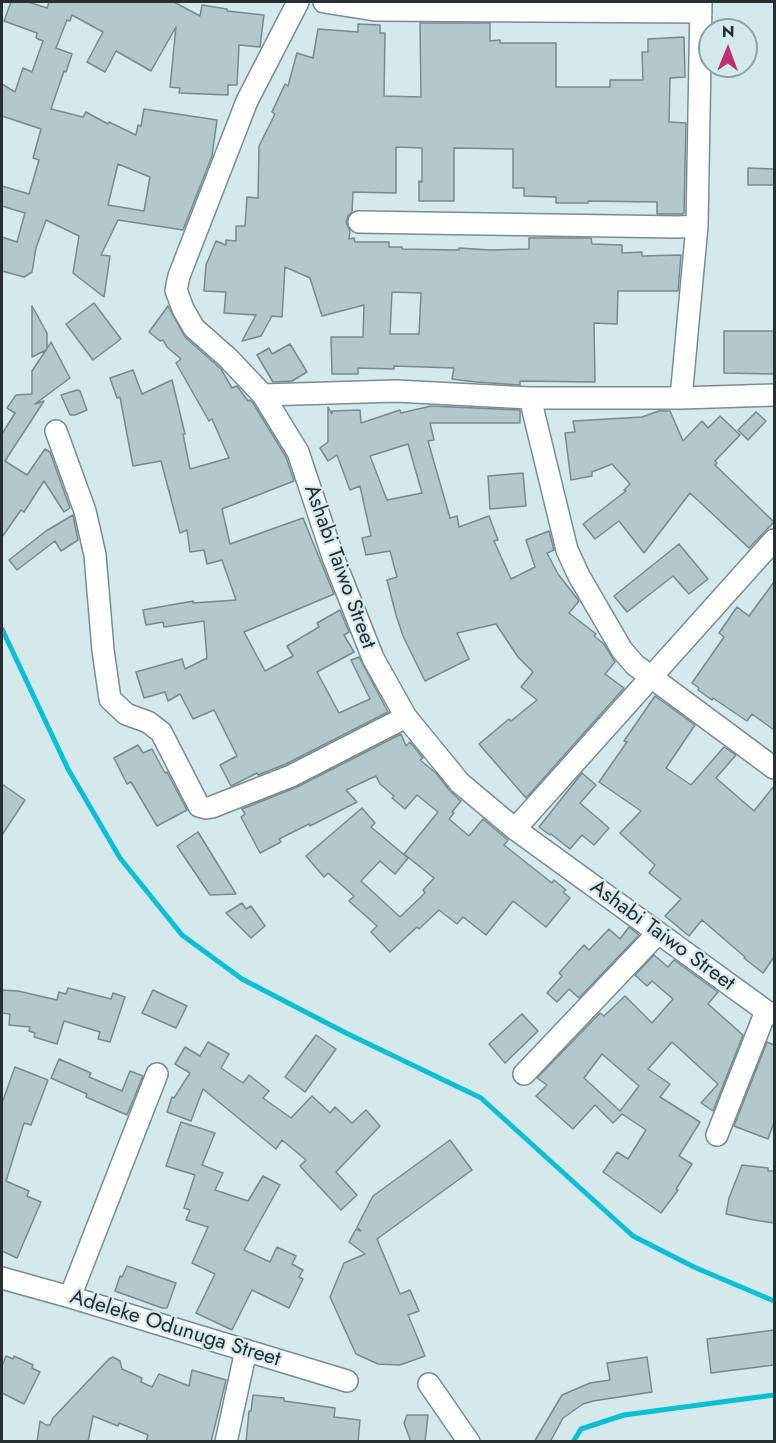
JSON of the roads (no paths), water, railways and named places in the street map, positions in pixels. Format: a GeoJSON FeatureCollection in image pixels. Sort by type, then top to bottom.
{"type":"FeatureCollection","features":[{"type":"Feature","properties":{"kind":"street","name":"Ashabi Taiwo Street"},"geometry":{"type":"LineString","coordinates":[[298,2],[247,102],[179,276],[176,290],[183,309],[194,328],[228,358],[264,395],[298,452],[333,556],[373,658],[406,717],[460,783],[515,829],[770,1013]]}},
{"type":"Feature","properties":{"kind":"street"},"geometry":{"type":"LineString","coordinates":[[324,2],[375,10],[701,7],[697,226],[681,398]]}},
{"type":"Feature","properties":{"kind":"street"},"geometry":{"type":"LineString","coordinates":[[358,222],[697,226]]}},
{"type":"Feature","properties":{"kind":"street"},"geometry":{"type":"LineString","coordinates":[[264,395],[396,392],[530,398],[681,398],[774,395]]}},
{"type":"Feature","properties":{"kind":"street"},"geometry":{"type":"LineString","coordinates":[[530,398],[567,550],[579,576],[622,650],[635,665],[774,768]]}},
{"type":"Feature","properties":{"kind":"street"},"geometry":{"type":"LineString","coordinates":[[56,430],[85,511],[95,555],[103,650],[110,699],[126,714],[148,722],[160,732],[199,806],[212,807],[291,776],[406,717]]}},
{"type":"Feature","properties":{"kind":"street"},"geometry":{"type":"LineString","coordinates":[[515,829],[774,540]]}},
{"type":"Feature","properties":{"kind":"street"},"geometry":{"type":"LineString","coordinates":[[524,1074],[658,933]]}},
{"type":"Feature","properties":{"kind":"street"},"geometry":{"type":"LineString","coordinates":[[717,1135],[770,1013]]}},
{"type":"Feature","properties":{"kind":"street"},"geometry":{"type":"LineString","coordinates":[[70,1297],[157,1074]]}},
{"type":"Feature","properties":{"kind":"street","name":"Adeleke Odunuga Street"},"geometry":{"type":"LineString","coordinates":[[2,1278],[347,1381]]}},
{"type":"Feature","properties":{"kind":"street"},"geometry":{"type":"LineString","coordinates":[[226,1442],[246,1350]]}},
{"type":"Feature","properties":{"kind":"street"},"geometry":{"type":"LineString","coordinates":[[429,1384],[469,1442]]}},
{"type":"Feature","properties":{"kind":"waterway"},"geometry":{"type":"LineString","coordinates":[[2,629],[68,769],[120,858],[182,935],[242,979],[346,1033],[481,1098],[633,1236],[694,1267],[774,1301]]}},
{"type":"Feature","properties":{"kind":"waterway"},"geometry":{"type":"LineString","coordinates":[[573,1442],[581,1429],[624,1415],[774,1395]]}}]}
